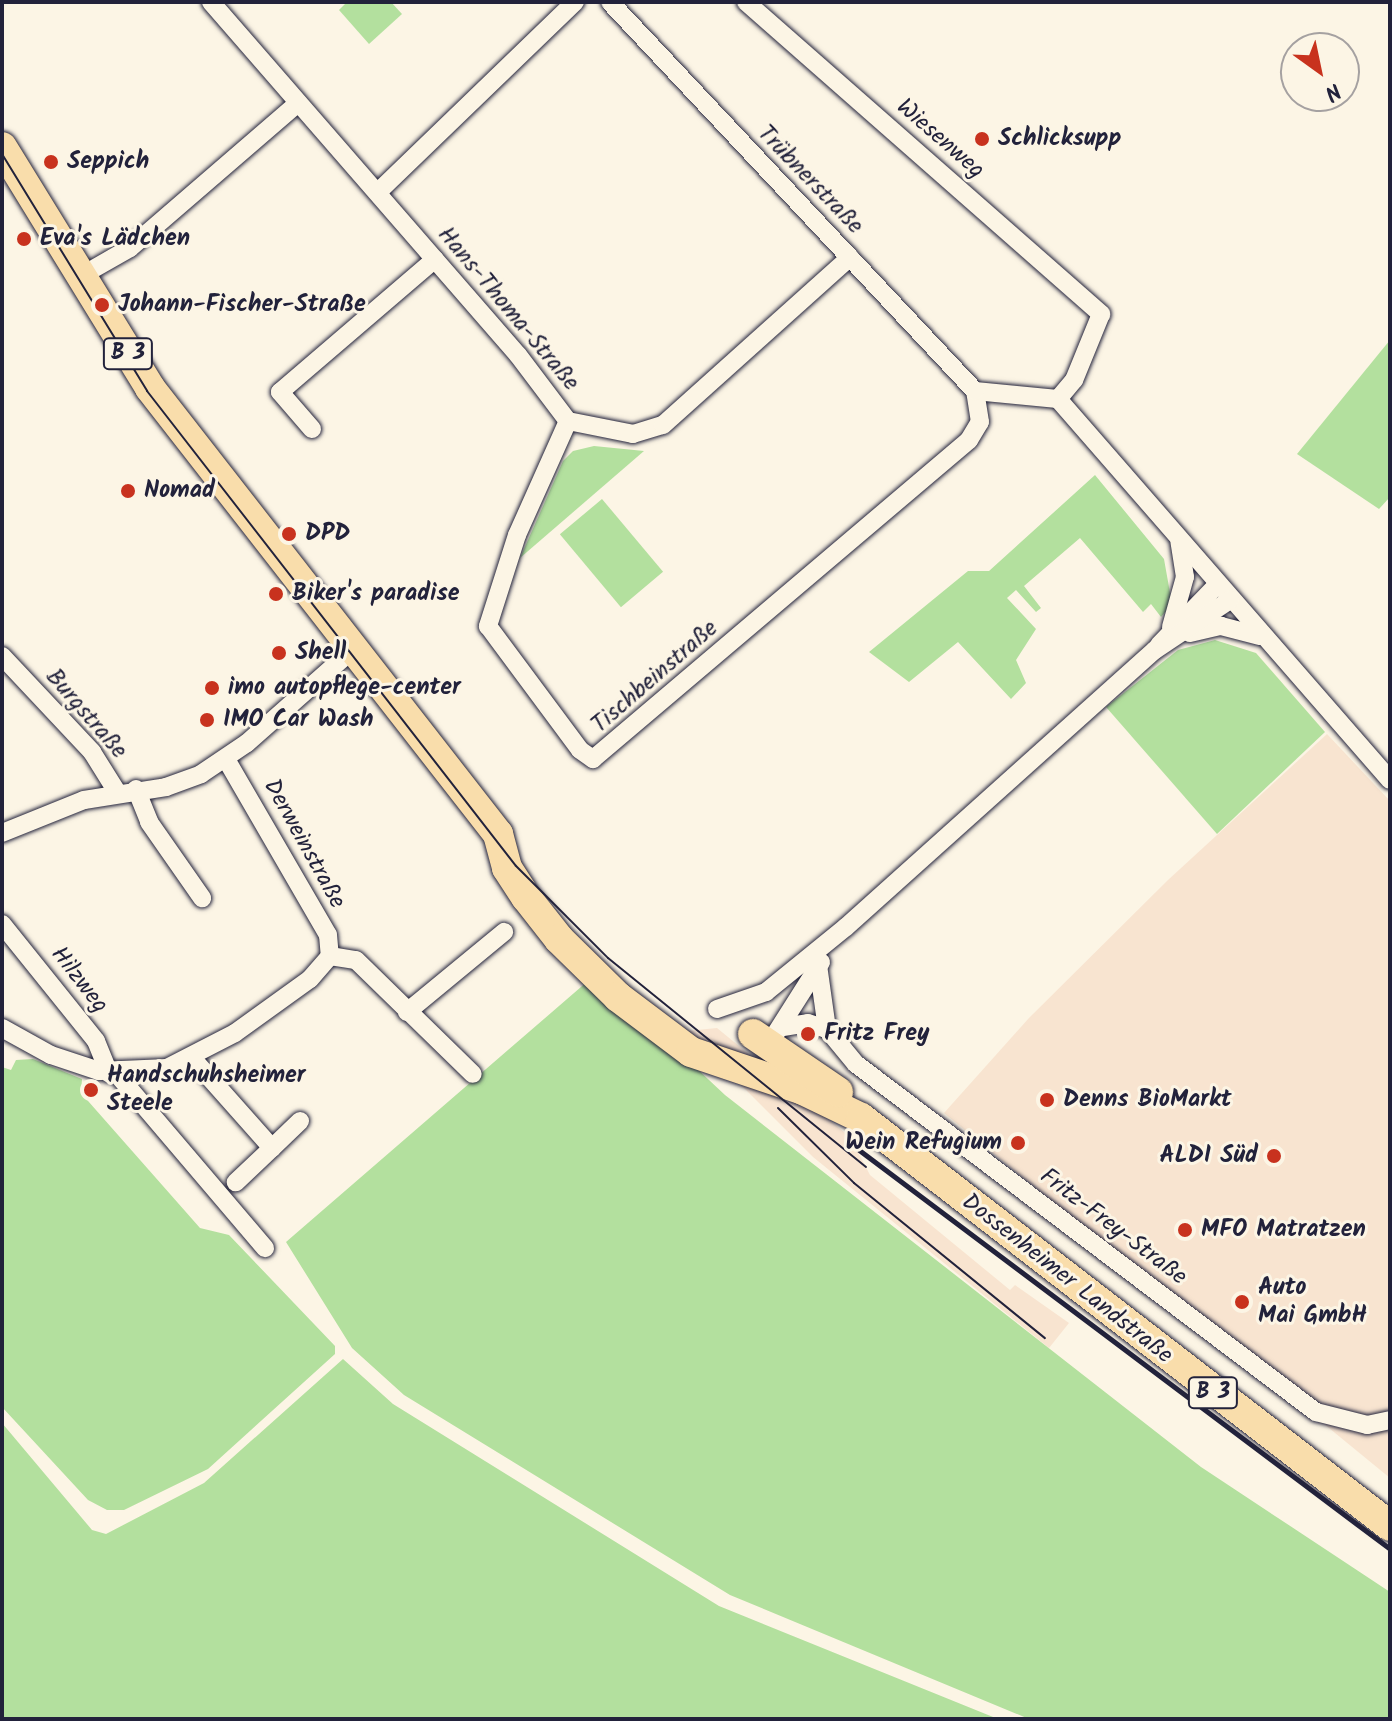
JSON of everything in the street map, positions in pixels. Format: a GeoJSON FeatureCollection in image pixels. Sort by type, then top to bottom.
{"type":"FeatureCollection","features":[{"type":"Feature","properties":{"kind":"main road","name":"Dossenheimer Landstraße"},"geometry":{"type":"LineString","coordinates":[[5,158],[150,388],[498,834],[507,868],[559,939],[647,1023],[691,1052],[792,1086],[861,1118]]}},
{"type":"Feature","properties":{"kind":"main road","name":"Dossenheimer Landstraße"},"geometry":{"type":"LineString","coordinates":[[647,1023],[674,1028],[732,1053],[766,1038],[836,1089],[861,1118],[1390,1526]]}},
{"type":"Feature","properties":{"kind":"street","name":"Hans-Thoma-Straße"},"geometry":{"type":"LineString","coordinates":[[211,2],[378,192],[568,421],[633,434],[663,425],[850,257]]}},
{"type":"Feature","properties":{"kind":"street"},"geometry":{"type":"LineString","coordinates":[[378,192],[575,2]]}},
{"type":"Feature","properties":{"kind":"street","name":"Trübnerstraße"},"geometry":{"type":"LineString","coordinates":[[610,2],[975,391]]}},
{"type":"Feature","properties":{"kind":"street","name":"Wiesenweg"},"geometry":{"type":"LineString","coordinates":[[746,2],[1101,314],[1074,380],[1058,399]]}},
{"type":"Feature","properties":{"kind":"street"},"geometry":{"type":"LineString","coordinates":[[95,268],[130,248],[298,103]]}},
{"type":"Feature","properties":{"kind":"street"},"geometry":{"type":"LineString","coordinates":[[312,429],[280,392],[435,259]]}},
{"type":"Feature","properties":{"kind":"street"},"geometry":{"type":"LineString","coordinates":[[975,391],[1058,399],[1260,636],[1390,780]]}},
{"type":"Feature","properties":{"kind":"street","name":"Tischbeinstraße"},"geometry":{"type":"LineString","coordinates":[[568,421],[517,535],[488,626],[580,750],[593,759],[969,440],[980,422],[981,405],[975,391]]}},
{"type":"Feature","properties":{"kind":"street"},"geometry":{"type":"LineString","coordinates":[[1177,631],[1185,577],[1179,541]]}},
{"type":"Feature","properties":{"kind":"street"},"geometry":{"type":"LineString","coordinates":[[717,1009],[766,992],[846,927],[1177,631],[1217,585]]}},
{"type":"Feature","properties":{"kind":"street"},"geometry":{"type":"LineString","coordinates":[[1177,631],[1230,600]]}},
{"type":"Feature","properties":{"kind":"street"},"geometry":{"type":"LineString","coordinates":[[1177,631],[1221,626],[1260,636]]}},
{"type":"Feature","properties":{"kind":"street","name":"Burgstraße"},"geometry":{"type":"LineString","coordinates":[[127,790],[177,785],[226,759],[352,650]]}},
{"type":"Feature","properties":{"kind":"street","name":"Burgstraße"},"geometry":{"type":"LineString","coordinates":[[2,656],[127,790],[202,898]]}},
{"type":"Feature","properties":{"kind":"street","name":"Derweinstraße"},"geometry":{"type":"LineString","coordinates":[[226,759],[328,935],[330,956]]}},
{"type":"Feature","properties":{"kind":"street"},"geometry":{"type":"LineString","coordinates":[[2,833],[61,808],[127,790]]}},
{"type":"Feature","properties":{"kind":"street","name":"Hilzweg"},"geometry":{"type":"LineString","coordinates":[[2,924],[96,1041],[113,1073],[265,1248]]}},
{"type":"Feature","properties":{"kind":"street"},"geometry":{"type":"LineString","coordinates":[[766,1038],[846,927]]}},
{"type":"Feature","properties":{"kind":"street"},"geometry":{"type":"LineString","coordinates":[[407,1012],[504,932]]}},
{"type":"Feature","properties":{"kind":"street"},"geometry":{"type":"LineString","coordinates":[[3,1030],[67,1062],[113,1073],[152,1071],[193,1059],[310,979],[330,956],[356,960],[473,1074]]}},
{"type":"Feature","properties":{"kind":"street"},"geometry":{"type":"LineString","coordinates":[[766,1038],[808,1023],[827,1029],[818,965]]}},
{"type":"Feature","properties":{"kind":"street"},"geometry":{"type":"LineString","coordinates":[[766,992],[766,1038]]}},
{"type":"Feature","properties":{"kind":"street","name":"Fritz-Frey-Straße"},"geometry":{"type":"LineString","coordinates":[[827,1029],[856,1064],[1316,1412],[1367,1425],[1390,1420]]}},
{"type":"Feature","properties":{"kind":"street","name":"Dossenheimer Landstraße"},"geometry":{"type":"LineString","coordinates":[[766,1038],[792,1086]]}},
{"type":"Feature","properties":{"kind":"street"},"geometry":{"type":"LineString","coordinates":[[193,1059],[272,1148]]}},
{"type":"Feature","properties":{"kind":"street"},"geometry":{"type":"LineString","coordinates":[[236,1182],[300,1121]]}},
{"type":"Feature","properties":{"kind":"shaded area"},"geometry":{"type":"Polygon","coordinates":[[[1327,734],[1390,801],[1390,1478],[944,1113],[1029,1018],[1168,880],[1327,734]]]}},
{"type":"Feature","properties":{"kind":"shaded area"},"geometry":{"type":"Polygon","coordinates":[[[717,1028],[850,1137],[870,1175],[1010,1290],[1015,1285],[1069,1323],[1049,1348],[813,1157],[687,1031],[717,1028]]]}},
{"type":"Feature","properties":{"kind":"green space"},"geometry":{"type":"Polygon","coordinates":[[[347,2],[391,2],[402,14],[369,44],[339,10],[347,2]]]}},
{"type":"Feature","properties":{"kind":"green space"},"geometry":{"type":"Polygon","coordinates":[[[1390,340],[1390,497],[1379,509],[1297,454],[1390,340]]]}},
{"type":"Feature","properties":{"kind":"green space"},"geometry":{"type":"Polygon","coordinates":[[[594,446],[644,451],[520,558],[563,461],[573,451],[594,446]]]}},
{"type":"Feature","properties":{"kind":"green space"},"geometry":{"type":"Polygon","coordinates":[[[1095,475],[1164,559],[1172,604],[1161,617],[1151,604],[1143,612],[1080,538],[1024,586],[1041,608],[1036,612],[1016,590],[1007,598],[1036,629],[1016,660],[1026,683],[1011,699],[958,642],[909,682],[869,652],[968,571],[989,571],[1095,475]]]}},
{"type":"Feature","properties":{"kind":"green space"},"geometry":{"type":"Polygon","coordinates":[[[602,499],[663,572],[621,607],[560,534],[602,499]]]}},
{"type":"Feature","properties":{"kind":"green space"},"geometry":{"type":"Polygon","coordinates":[[[1215,640],[1256,653],[1325,732],[1217,834],[1106,707],[1178,650],[1215,640]]]}},
{"type":"Feature","properties":{"kind":"green space"},"geometry":{"type":"Polygon","coordinates":[[[596,974],[725,1095],[1201,1467],[1390,1592],[1390,1719],[1029,1719],[730,1595],[404,1395],[352,1348],[286,1242],[596,974]]]}},
{"type":"Feature","properties":{"kind":"green space"},"geometry":{"type":"Polygon","coordinates":[[[33,1059],[82,1079],[81,1093],[200,1228],[229,1235],[335,1346],[335,1354],[208,1469],[124,1510],[107,1510],[88,1500],[2,1407],[2,1067],[11,1070],[16,1060],[33,1059]]]}},
{"type":"Feature","properties":{"kind":"green space"},"geometry":{"type":"Polygon","coordinates":[[[343,1359],[393,1404],[719,1606],[998,1719],[2,1719],[2,1423],[92,1530],[106,1534],[204,1483],[343,1359]]]}},
{"type":"Feature","properties":{"kind":"tram line"},"geometry":{"type":"LineString","coordinates":[[2,154],[147,391],[516,866],[608,958],[866,1167]]}},
{"type":"Feature","properties":{"kind":"tram line"},"geometry":{"type":"LineString","coordinates":[[778,1108],[854,1183],[1045,1338]]}},
{"type":"Feature","properties":{"kind":"railway"},"geometry":{"type":"LineString","coordinates":[[851,1144],[1390,1549]]}},
{"type":"Feature","properties":{"kind":"place","name":"Schlicksupp"},"geometry":{"type":"Point","coordinates":[982,139]}},
{"type":"Feature","properties":{"kind":"place","name":"Seppich"},"geometry":{"type":"Point","coordinates":[51,162]}},
{"type":"Feature","properties":{"kind":"place","name":"Eva's Lädchen"},"geometry":{"type":"Point","coordinates":[24,239]}},
{"type":"Feature","properties":{"kind":"place","name":"Johann-Fischer-Straße"},"geometry":{"type":"Point","coordinates":[102,305]}},
{"type":"Feature","properties":{"kind":"place","name":"Nomad"},"geometry":{"type":"Point","coordinates":[128,491]}},
{"type":"Feature","properties":{"kind":"place","name":"DPD"},"geometry":{"type":"Point","coordinates":[289,534]}},
{"type":"Feature","properties":{"kind":"place","name":"Biker's paradise"},"geometry":{"type":"Point","coordinates":[276,594]}},
{"type":"Feature","properties":{"kind":"place","name":"Shell"},"geometry":{"type":"Point","coordinates":[279,653]}},
{"type":"Feature","properties":{"kind":"place","name":"imo autopflege-center"},"geometry":{"type":"Point","coordinates":[212,688]}},
{"type":"Feature","properties":{"kind":"place","name":"IMO Car Wash"},"geometry":{"type":"Point","coordinates":[207,720]}},
{"type":"Feature","properties":{"kind":"place","name":"Fritz Frey"},"geometry":{"type":"Point","coordinates":[808,1034]}},
{"type":"Feature","properties":{"kind":"place","name":"Handschuhsheimer Steele"},"geometry":{"type":"Point","coordinates":[91,1090]}},
{"type":"Feature","properties":{"kind":"place","name":"Denns BioMarkt"},"geometry":{"type":"Point","coordinates":[1047,1100]}},
{"type":"Feature","properties":{"kind":"place","name":"Wein Refugium"},"geometry":{"type":"Point","coordinates":[1018,1143]}},
{"type":"Feature","properties":{"kind":"place","name":"ALDI Süd"},"geometry":{"type":"Point","coordinates":[1274,1156]}},
{"type":"Feature","properties":{"kind":"place","name":"MFO Matratzen"},"geometry":{"type":"Point","coordinates":[1185,1230]}},
{"type":"Feature","properties":{"kind":"place","name":"Auto Mai GmbH"},"geometry":{"type":"Point","coordinates":[1242,1302]}}]}
